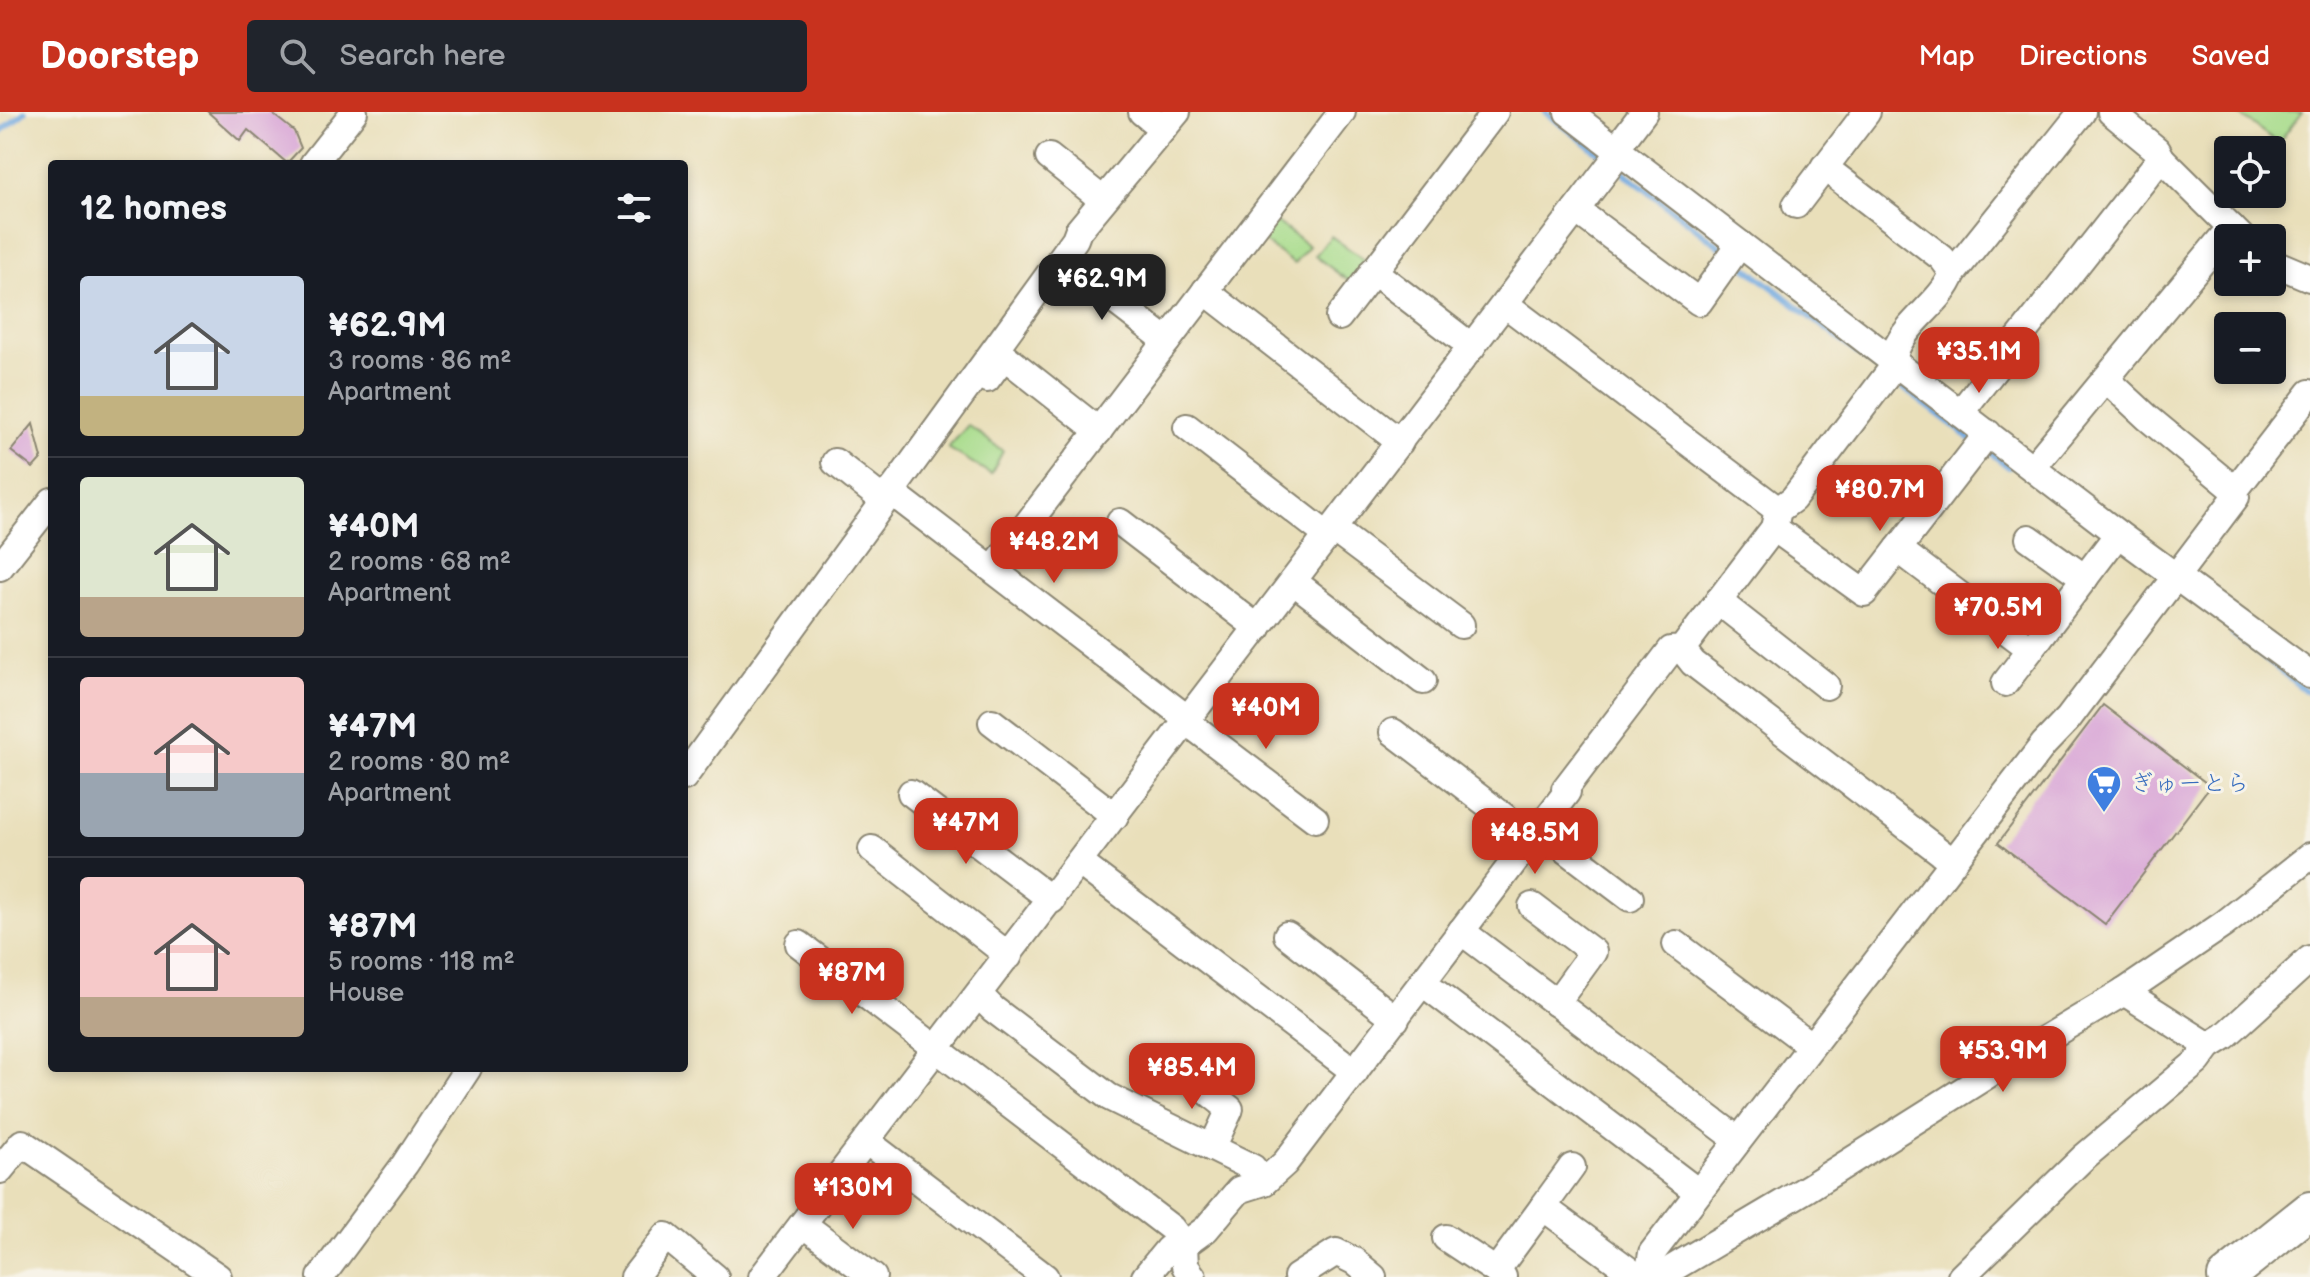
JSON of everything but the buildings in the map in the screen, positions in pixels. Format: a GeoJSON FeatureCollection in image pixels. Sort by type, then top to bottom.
{"type":"FeatureCollection","features":[{"type":"Feature","properties":{"kind":"highway"},"geometry":{"type":"LineString","coordinates":[[2226,1277],[2310,1210]]}},
{"type":"Feature","properties":{"kind":"street"},"geometry":{"type":"LineString","coordinates":[[316,160],[354,112]]}},
{"type":"Feature","properties":{"kind":"street"},"geometry":{"type":"LineString","coordinates":[[688,772],[892,497],[1078,231],[1170,120],[1142,112]]}},
{"type":"Feature","properties":{"kind":"street"},"geometry":{"type":"LineString","coordinates":[[993,569],[1342,112]]}},
{"type":"Feature","properties":{"kind":"street"},"geometry":{"type":"LineString","coordinates":[[1339,317],[1495,112]]}},
{"type":"Feature","properties":{"kind":"street"},"geometry":{"type":"LineString","coordinates":[[1568,112],[1615,157],[1735,252],[1889,370],[1960,413],[1982,441],[2033,467],[2114,540],[2310,675]]}},
{"type":"Feature","properties":{"kind":"street"},"geometry":{"type":"LineString","coordinates":[[762,1277],[1505,304],[1615,157],[1644,112]]}},
{"type":"Feature","properties":{"kind":"street"},"geometry":{"type":"LineString","coordinates":[[1796,205],[1867,112]]}},
{"type":"Feature","properties":{"kind":"street"},"geometry":{"type":"LineString","coordinates":[[1145,1277],[1168,1249],[1184,1245],[1206,1229],[1239,1190],[1264,1182],[1285,1163],[1671,650],[1682,649],[1718,601],[1889,370],[1897,345],[1923,312],[1947,290],[1953,273],[2082,112]]}},
{"type":"Feature","properties":{"kind":"street"},"geometry":{"type":"LineString","coordinates":[[2111,112],[2157,150],[2162,159],[2227,224]]}},
{"type":"Feature","properties":{"kind":"street"},"geometry":{"type":"LineString","coordinates":[[1049,157],[1103,200]]}},
{"type":"Feature","properties":{"kind":"street"},"geometry":{"type":"LineString","coordinates":[[1960,413],[2021,332],[2162,159]]}},
{"type":"Feature","properties":{"kind":"street"},"geometry":{"type":"LineString","coordinates":[[1824,167],[1942,258],[1953,273]]}},
{"type":"Feature","properties":{"kind":"street"},"geometry":{"type":"LineString","coordinates":[[1576,210],[1699,302],[1735,252]]}},
{"type":"Feature","properties":{"kind":"street"},"geometry":{"type":"LineString","coordinates":[[2033,467],[2214,258]]}},
{"type":"Feature","properties":{"kind":"street"},"geometry":{"type":"LineString","coordinates":[[1067,264],[1167,341]]}},
{"type":"Feature","properties":{"kind":"street"},"geometry":{"type":"LineString","coordinates":[[2286,268],[2310,278]]}},
{"type":"Feature","properties":{"kind":"street"},"geometry":{"type":"LineString","coordinates":[[1373,271],[1472,347]]}},
{"type":"Feature","properties":{"kind":"street"},"geometry":{"type":"LineString","coordinates":[[1205,291],[1400,442]]}},
{"type":"Feature","properties":{"kind":"street"},"geometry":{"type":"LineString","coordinates":[[1505,304],[1776,519],[1864,593],[1982,441]]}},
{"type":"Feature","properties":{"kind":"street"},"geometry":{"type":"LineString","coordinates":[[892,497],[1004,356],[1099,431]]}},
{"type":"Feature","properties":{"kind":"street"},"geometry":{"type":"LineString","coordinates":[[1648,1277],[1652,1253],[1737,1139],[2044,744],[2068,719],[2236,497],[2235,490],[2106,379]]}},
{"type":"Feature","properties":{"kind":"street"},"geometry":{"type":"LineString","coordinates":[[2235,490],[2310,393]]}},
{"type":"Feature","properties":{"kind":"street"},"geometry":{"type":"LineString","coordinates":[[1187,427],[1461,625]]}},
{"type":"Feature","properties":{"kind":"street"},"geometry":{"type":"LineString","coordinates":[[835,462],[892,497],[993,569],[1315,819]]}},
{"type":"Feature","properties":{"kind":"street"},"geometry":{"type":"LineString","coordinates":[[0,567],[48,506]]}},
{"type":"Feature","properties":{"kind":"street"},"geometry":{"type":"LineString","coordinates":[[1120,522],[1258,628]]}},
{"type":"Feature","properties":{"kind":"street"},"geometry":{"type":"LineString","coordinates":[[2029,538],[2085,578]]}},
{"type":"Feature","properties":{"kind":"street"},"geometry":{"type":"LineString","coordinates":[[2005,683],[2114,540]]}},
{"type":"Feature","properties":{"kind":"street"},"geometry":{"type":"LineString","coordinates":[[1898,549],[2031,649]]}},
{"type":"Feature","properties":{"kind":"street"},"geometry":{"type":"LineString","coordinates":[[1293,581],[1423,681]]}},
{"type":"Feature","properties":{"kind":"street"},"geometry":{"type":"LineString","coordinates":[[1718,601],[1826,686]]}},
{"type":"Feature","properties":{"kind":"street"},"geometry":{"type":"LineString","coordinates":[[1682,649],[1693,663],[1952,861]]}},
{"type":"Feature","properties":{"kind":"street"},"geometry":{"type":"LineString","coordinates":[[992,722],[1115,816]]}},
{"type":"Feature","properties":{"kind":"street"},"geometry":{"type":"LineString","coordinates":[[1393,732],[1536,833],[1556,842],[1630,898]]}},
{"type":"Feature","properties":{"kind":"street"},"geometry":{"type":"LineString","coordinates":[[911,793],[1052,900]]}},
{"type":"Feature","properties":{"kind":"street"},"geometry":{"type":"LineString","coordinates":[[872,849],[1009,956]]}},
{"type":"Feature","properties":{"kind":"street"},"geometry":{"type":"LineString","coordinates":[[1658,1277],[2124,992],[2224,924],[2310,856]]}},
{"type":"Feature","properties":{"kind":"street"},"geometry":{"type":"LineString","coordinates":[[1080,863],[1355,1072]]}},
{"type":"Feature","properties":{"kind":"street"},"geometry":{"type":"LineString","coordinates":[[1532,906],[1593,952],[1556,1003]]}},
{"type":"Feature","properties":{"kind":"street"},"geometry":{"type":"LineString","coordinates":[[1461,931],[1737,1139]]}},
{"type":"Feature","properties":{"kind":"street"},"geometry":{"type":"LineString","coordinates":[[1287,935],[1396,1019]]}},
{"type":"Feature","properties":{"kind":"street"},"geometry":{"type":"LineString","coordinates":[[799,944],[1171,1228],[1184,1245],[1185,1266],[1193,1277]]}},
{"type":"Feature","properties":{"kind":"street"},"geometry":{"type":"LineString","coordinates":[[1676,944],[1810,1045]]}},
{"type":"Feature","properties":{"kind":"street"},"geometry":{"type":"LineString","coordinates":[[1961,1277],[2083,1158],[2198,1061],[2209,1046],[2225,1036],[2310,959]]}},
{"type":"Feature","properties":{"kind":"street"},"geometry":{"type":"LineString","coordinates":[[1423,983],[1698,1192]]}},
{"type":"Feature","properties":{"kind":"street"},"geometry":{"type":"LineString","coordinates":[[2124,992],[2209,1046]]}},
{"type":"Feature","properties":{"kind":"street"},"geometry":{"type":"LineString","coordinates":[[979,995],[1109,1097],[1253,1168],[1264,1182]]}},
{"type":"Feature","properties":{"kind":"street"},"geometry":{"type":"LineString","coordinates":[[321,1277],[405,1164],[465,1072]]}},
{"type":"Feature","properties":{"kind":"street"},"geometry":{"type":"LineString","coordinates":[[1183,1072],[1230,1109],[1212,1148]]}},
{"type":"Feature","properties":{"kind":"street"},"geometry":{"type":"LineString","coordinates":[[866,1141],[1045,1277]]}},
{"type":"Feature","properties":{"kind":"street"},"geometry":{"type":"LineString","coordinates":[[0,1170],[22,1143],[218,1277]]}},
{"type":"Feature","properties":{"kind":"street"},"geometry":{"type":"LineString","coordinates":[[1446,1238],[1499,1274],[1572,1167]]}},
{"type":"Feature","properties":{"kind":"street"},"geometry":{"type":"LineString","coordinates":[[1543,1207],[1638,1277]]}},
{"type":"Feature","properties":{"kind":"street"},"geometry":{"type":"LineString","coordinates":[[804,1225],[873,1277]]}},
{"type":"Feature","properties":{"kind":"street"},"geometry":{"type":"LineString","coordinates":[[634,1277],[666,1236],[715,1277]]}},
{"type":"Feature","properties":{"kind":"street"},"geometry":{"type":"LineString","coordinates":[[1297,1277],[1336,1252],[1354,1261],[1373,1277]]}},
{"type":"Feature","properties":{"kind":"green space"},"geometry":{"type":"Polygon","coordinates":[[[2236,112],[2302,112],[2283,136],[2269,136],[2236,112]]]}},
{"type":"Feature","properties":{"kind":"green space"},"geometry":{"type":"Polygon","coordinates":[[[1273,220],[1309,246],[1294,264],[1259,238],[1273,220]]]}},
{"type":"Feature","properties":{"kind":"green space"},"geometry":{"type":"Polygon","coordinates":[[[1331,236],[1366,261],[1350,282],[1315,256],[1331,236]]]}},
{"type":"Feature","properties":{"kind":"green space"},"geometry":{"type":"Polygon","coordinates":[[[968,425],[1003,451],[991,474],[948,448],[968,425]]]}},
{"type":"Feature","properties":{"kind":"waterway"},"geometry":{"type":"LineString","coordinates":[[0,132],[25,112]]}},
{"type":"Feature","properties":{"kind":"waterway"},"geometry":{"type":"LineString","coordinates":[[1545,112],[1606,158]]}},
{"type":"Feature","properties":{"kind":"waterway"},"geometry":{"type":"LineString","coordinates":[[1618,168],[1726,251]]}},
{"type":"Feature","properties":{"kind":"waterway"},"geometry":{"type":"LineString","coordinates":[[1738,261],[1881,371]]}},
{"type":"Feature","properties":{"kind":"waterway"},"geometry":{"type":"LineString","coordinates":[[1893,380],[1974,441]]}},
{"type":"Feature","properties":{"kind":"waterway"},"geometry":{"type":"LineString","coordinates":[[1983,447],[2009,467]]}},
{"type":"Feature","properties":{"kind":"waterway"},"geometry":{"type":"LineString","coordinates":[[2233,634],[2310,694]]}},
{"type":"Feature","properties":{"kind":"place","name":"ぎゅーとら"},"geometry":{"type":"Point","coordinates":[2104,814]}}]}
